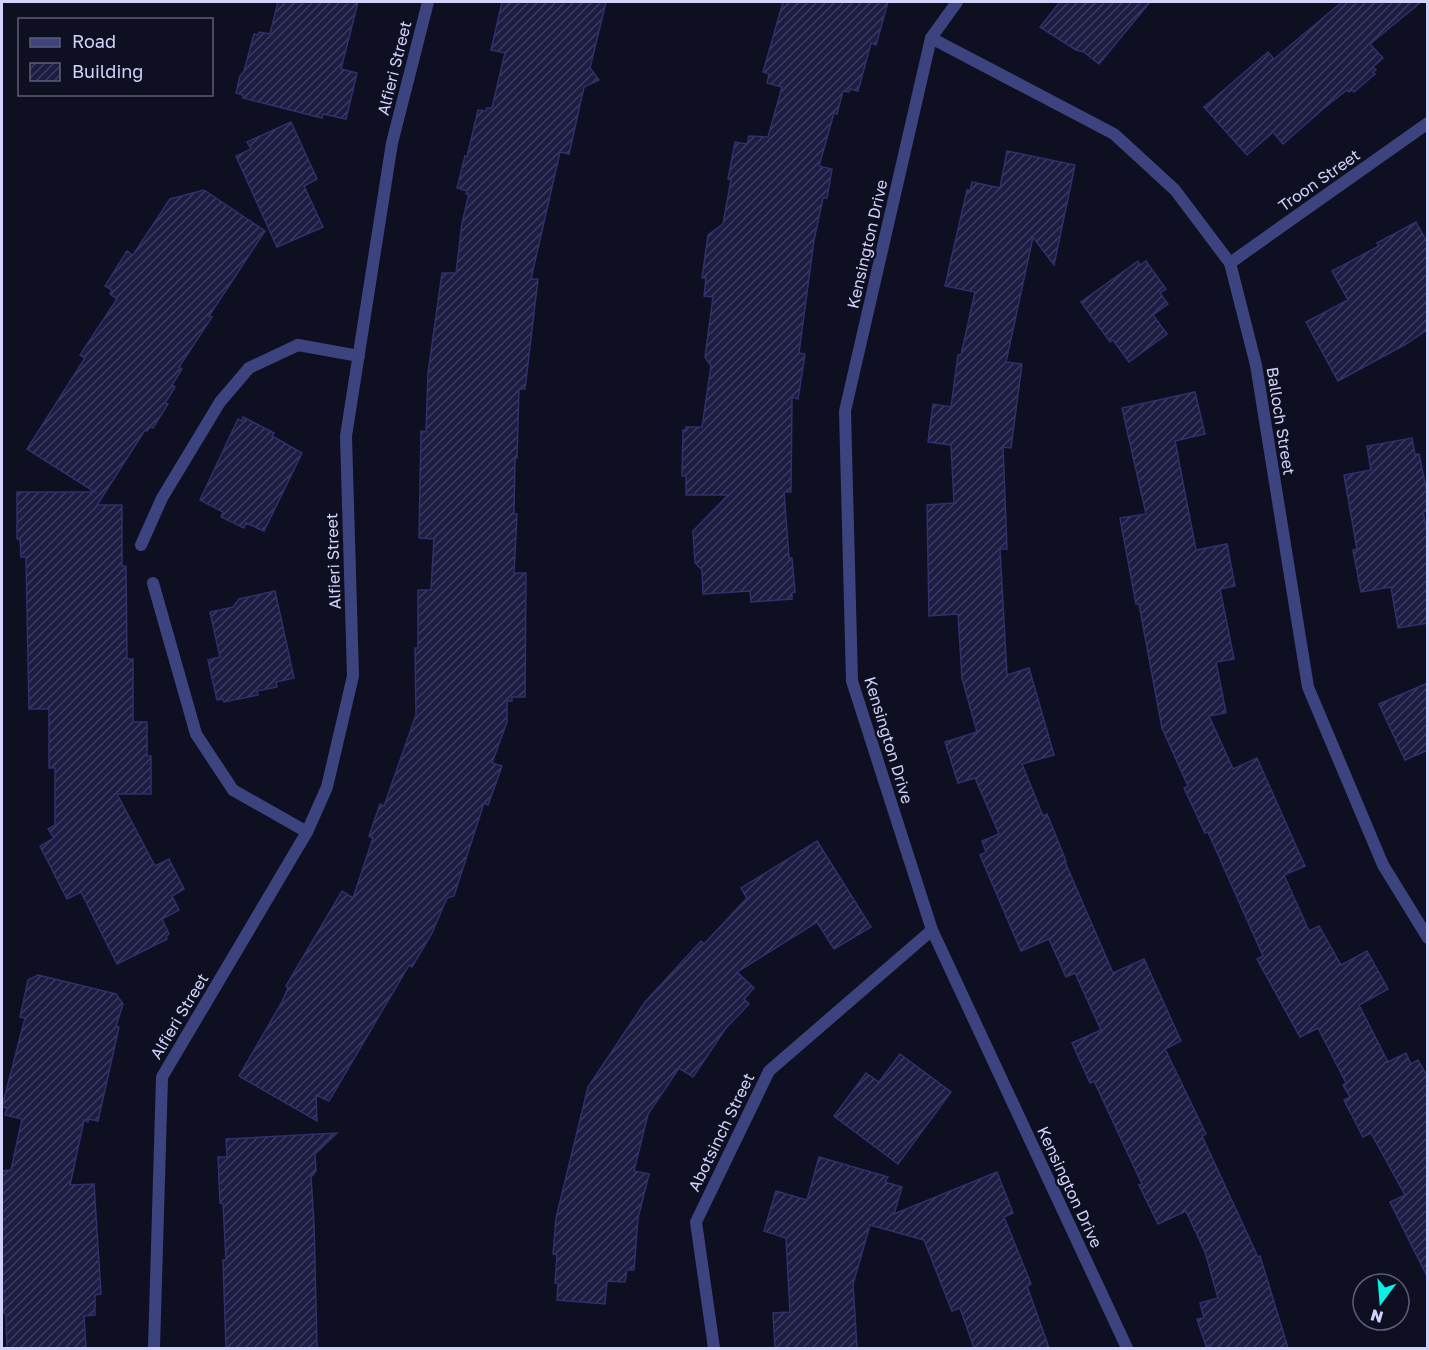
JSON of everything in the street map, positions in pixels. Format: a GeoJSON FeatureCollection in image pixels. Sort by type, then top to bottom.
{"type":"FeatureCollection","features":[{"type":"Feature","properties":{"kind":"street","name":"Alfieri Street"},"geometry":{"type":"LineString","coordinates":[[154,1348],[162,1077],[307,832],[327,787],[353,676],[346,436],[392,143],[428,2]]}},
{"type":"Feature","properties":{"kind":"street","name":"Kensington Drive"},"geometry":{"type":"LineString","coordinates":[[957,2],[931,38],[845,411],[852,681],[932,930],[1127,1348]]}},
{"type":"Feature","properties":{"kind":"street","name":"Balloch Street"},"geometry":{"type":"LineString","coordinates":[[931,38],[1114,134],[1175,190],[1230,262],[1256,365],[1308,687],[1383,865],[1428,938]]}},
{"type":"Feature","properties":{"kind":"street","name":"Troon Street"},"geometry":{"type":"LineString","coordinates":[[1230,262],[1428,123]]}},
{"type":"Feature","properties":{"kind":"street"},"geometry":{"type":"LineString","coordinates":[[141,545],[162,498],[220,402],[249,368],[298,345],[358,356]]}},
{"type":"Feature","properties":{"kind":"street"},"geometry":{"type":"LineString","coordinates":[[153,583],[196,734],[233,790],[307,832]]}},
{"type":"Feature","properties":{"kind":"street","name":"Abotsinch Street"},"geometry":{"type":"LineString","coordinates":[[714,1348],[696,1222],[769,1071],[932,930]]}},
{"type":"Feature","properties":{"kind":"building"},"geometry":{"type":"Polygon","coordinates":[[[278,2],[358,2],[341,69],[357,73],[346,119],[323,114],[322,118],[243,98],[243,95],[236,93],[254,34],[258,35],[259,32],[270,34],[278,2]]]}},
{"type":"Feature","properties":{"kind":"building"},"geometry":{"type":"Polygon","coordinates":[[[502,2],[606,2],[590,68],[599,80],[584,87],[569,154],[560,152],[531,279],[538,279],[525,389],[519,389],[514,514],[517,514],[514,573],[526,573],[525,697],[512,697],[512,701],[507,701],[507,722],[492,763],[502,766],[488,805],[484,803],[454,896],[447,898],[432,933],[412,967],[409,965],[329,1101],[316,1095],[317,1121],[239,1076],[282,1002],[288,988],[286,986],[342,891],[353,898],[373,838],[369,836],[380,804],[384,806],[416,715],[415,648],[418,648],[418,590],[431,590],[434,539],[419,538],[421,431],[426,432],[428,373],[442,273],[456,273],[462,223],[469,194],[457,188],[478,110],[486,111],[487,108],[492,108],[505,53],[491,50],[502,2]]]}},
{"type":"Feature","properties":{"kind":"building"},"geometry":{"type":"Polygon","coordinates":[[[783,2],[888,2],[876,45],[871,43],[858,91],[850,89],[849,92],[843,91],[837,114],[834,113],[819,166],[832,169],[827,198],[823,198],[814,240],[799,353],[805,354],[798,399],[792,397],[791,492],[784,492],[789,558],[792,558],[795,592],[792,593],[792,599],[751,602],[750,591],[703,594],[702,570],[695,563],[693,531],[728,495],[686,495],[686,476],[682,476],[683,430],[686,430],[686,427],[702,427],[711,366],[705,357],[713,297],[704,296],[706,278],[702,278],[708,235],[723,224],[735,142],[747,144],[749,136],[768,137],[782,87],[767,83],[769,74],[763,72],[783,2]]]}},
{"type":"Feature","properties":{"kind":"building"},"geometry":{"type":"Polygon","coordinates":[[[1060,2],[1150,2],[1099,64],[1084,52],[1076,50],[1040,27],[1060,2]]]}},
{"type":"Feature","properties":{"kind":"building"},"geometry":{"type":"Polygon","coordinates":[[[1342,2],[1421,2],[1370,44],[1383,58],[1373,67],[1376,70],[1373,72],[1375,74],[1354,92],[1347,90],[1283,144],[1273,132],[1247,155],[1204,107],[1268,52],[1274,59],[1342,2]]]}},
{"type":"Feature","properties":{"kind":"building"},"geometry":{"type":"Polygon","coordinates":[[[291,122],[317,179],[304,186],[323,227],[277,247],[236,156],[251,149],[247,142],[291,122]]]}},
{"type":"Feature","properties":{"kind":"building"},"geometry":{"type":"Polygon","coordinates":[[[1007,151],[1075,165],[1054,265],[1033,237],[1006,362],[1022,364],[1011,448],[1003,447],[1007,549],[1000,549],[1007,675],[1029,668],[1054,755],[1022,764],[1043,816],[1047,814],[1113,973],[1144,959],[1181,1041],[1165,1049],[1206,1134],[1202,1136],[1258,1257],[1260,1256],[1288,1348],[1209,1348],[1209,1345],[1206,1346],[1197,1319],[1204,1318],[1200,1303],[1218,1298],[1205,1252],[1186,1211],[1158,1224],[1094,1081],[1090,1083],[1072,1043],[1101,1030],[1075,973],[1066,977],[1049,939],[1021,951],[980,855],[986,852],[982,841],[999,834],[975,778],[958,783],[945,742],[977,732],[962,678],[958,614],[929,616],[927,505],[954,503],[951,445],[928,442],[933,404],[951,407],[958,355],[961,355],[975,292],[945,286],[967,190],[970,191],[972,182],[1000,188],[1007,151]]]}},
{"type":"Feature","properties":{"kind":"building"},"geometry":{"type":"Polygon","coordinates":[[[204,190],[265,231],[209,316],[212,317],[179,367],[182,369],[172,385],[175,387],[165,403],[168,404],[153,428],[145,430],[97,505],[122,505],[122,566],[126,566],[127,659],[133,659],[133,722],[147,722],[147,756],[151,756],[151,794],[117,794],[155,866],[169,859],[184,889],[172,896],[179,910],[162,919],[169,934],[166,936],[167,939],[117,964],[81,892],[67,899],[40,846],[54,838],[48,829],[55,825],[55,768],[49,768],[49,709],[29,709],[26,557],[21,557],[20,539],[17,539],[17,492],[95,492],[27,449],[85,358],[80,355],[117,299],[110,294],[112,290],[105,286],[127,251],[133,255],[170,199],[204,190]]]}},
{"type":"Feature","properties":{"kind":"building"},"geometry":{"type":"Polygon","coordinates":[[[1416,222],[1428,244],[1428,329],[1406,344],[1338,381],[1306,322],[1348,300],[1332,271],[1379,246],[1377,243],[1416,222]]]}},
{"type":"Feature","properties":{"kind":"building"},"geometry":{"type":"Polygon","coordinates":[[[1138,261],[1140,265],[1146,261],[1166,289],[1160,293],[1168,304],[1153,315],[1167,334],[1129,362],[1113,340],[1110,342],[1081,302],[1138,261]]]}},
{"type":"Feature","properties":{"kind":"building"},"geometry":{"type":"Polygon","coordinates":[[[1195,392],[1205,434],[1175,441],[1196,550],[1227,544],[1235,586],[1220,589],[1234,659],[1216,662],[1226,713],[1209,716],[1233,769],[1257,758],[1305,866],[1284,875],[1309,931],[1319,926],[1341,965],[1367,951],[1388,989],[1359,1005],[1388,1062],[1406,1053],[1411,1064],[1418,1060],[1428,1078],[1428,1278],[1390,1202],[1405,1195],[1371,1133],[1363,1137],[1344,1100],[1350,1097],[1343,1085],[1346,1083],[1318,1028],[1300,1037],[1257,959],[1263,956],[1208,832],[1205,833],[1184,788],[1188,786],[1162,728],[1120,518],[1146,514],[1122,408],[1195,392]]]}},
{"type":"Feature","properties":{"kind":"building"},"geometry":{"type":"Polygon","coordinates":[[[243,417],[274,433],[272,436],[302,453],[264,531],[246,523],[244,528],[221,517],[223,512],[200,500],[238,419],[242,421],[243,417]]]}},
{"type":"Feature","properties":{"kind":"building"},"geometry":{"type":"Polygon","coordinates":[[[1412,438],[1415,455],[1419,454],[1428,498],[1428,511],[1423,512],[1428,537],[1428,623],[1398,628],[1391,587],[1361,592],[1353,550],[1357,549],[1344,475],[1371,470],[1367,446],[1412,438]]]}},
{"type":"Feature","properties":{"kind":"building"},"geometry":{"type":"Polygon","coordinates":[[[275,591],[294,678],[276,682],[277,687],[257,691],[258,695],[224,702],[223,699],[217,700],[208,660],[220,657],[210,612],[233,607],[239,599],[275,591]]]}},
{"type":"Feature","properties":{"kind":"building"},"geometry":{"type":"Polygon","coordinates":[[[1428,683],[1428,750],[1405,760],[1379,704],[1428,683]]]}},
{"type":"Feature","properties":{"kind":"building"},"geometry":{"type":"Polygon","coordinates":[[[817,841],[871,927],[834,949],[817,922],[737,972],[754,988],[744,999],[749,1004],[726,1028],[693,1077],[679,1068],[648,1114],[634,1171],[649,1174],[638,1218],[634,1270],[627,1270],[625,1282],[607,1281],[605,1304],[557,1300],[558,1283],[555,1283],[557,1255],[553,1254],[556,1218],[588,1087],[645,1002],[701,941],[704,944],[747,898],[741,888],[817,841]]]}},
{"type":"Feature","properties":{"kind":"building"},"geometry":{"type":"Polygon","coordinates":[[[38,975],[116,994],[123,1004],[116,1026],[119,1027],[98,1121],[84,1120],[70,1185],[94,1184],[101,1294],[95,1295],[95,1315],[84,1316],[86,1348],[7,1348],[6,1315],[2,1310],[2,1171],[11,1170],[22,1119],[5,1115],[7,1108],[2,1107],[25,1018],[20,1017],[28,980],[38,975]]]}},
{"type":"Feature","properties":{"kind":"building"},"geometry":{"type":"Polygon","coordinates":[[[900,1054],[951,1092],[898,1164],[834,1116],[866,1073],[879,1082],[900,1054]]]}},
{"type":"Feature","properties":{"kind":"building"},"geometry":{"type":"Polygon","coordinates":[[[337,1133],[315,1154],[316,1171],[311,1177],[317,1348],[226,1348],[223,1260],[226,1260],[218,1157],[227,1157],[226,1139],[337,1133]]]}},
{"type":"Feature","properties":{"kind":"building"},"geometry":{"type":"Polygon","coordinates":[[[819,1157],[888,1177],[885,1182],[902,1187],[894,1214],[997,1172],[1013,1213],[1004,1217],[1031,1284],[1027,1286],[1049,1348],[974,1348],[960,1308],[952,1311],[924,1240],[870,1225],[853,1284],[857,1348],[775,1348],[773,1313],[790,1312],[786,1238],[764,1231],[776,1191],[807,1200],[819,1157]]]}}]}
